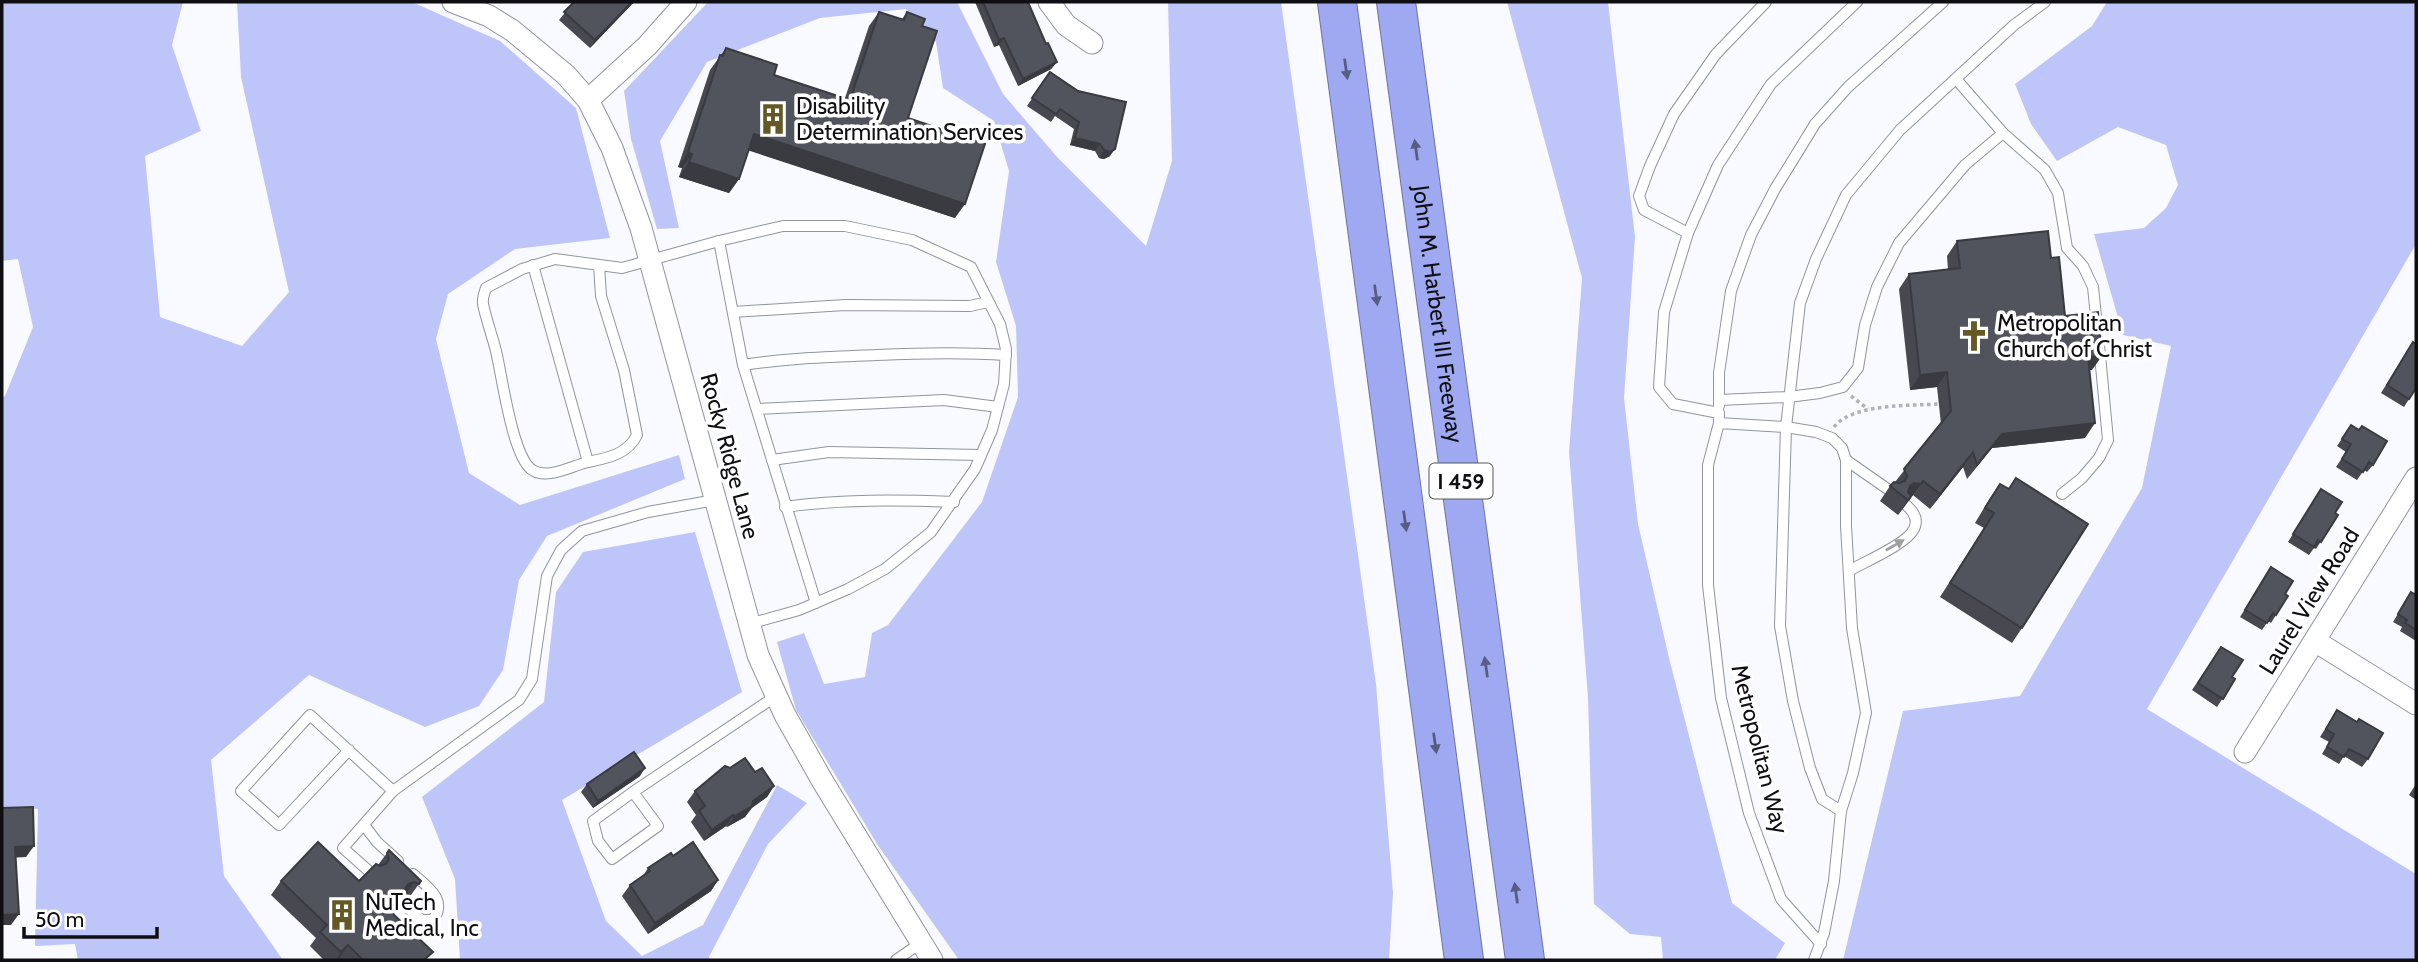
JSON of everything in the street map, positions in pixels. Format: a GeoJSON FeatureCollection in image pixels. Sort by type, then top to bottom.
{"type":"FeatureCollection","features":[{"type":"Feature","properties":{"kind":"highway","name":"I 459"},"geometry":{"type":"LineString","coordinates":[[1337,2],[1464,960]]}},
{"type":"Feature","properties":{"kind":"highway","name":"John M. Harbert III Freeway"},"geometry":{"type":"LineString","coordinates":[[1396,2],[1525,960]]}},
{"type":"Feature","properties":{"kind":"street","name":"Rocky Ridge Lane"},"geometry":{"type":"LineString","coordinates":[[453,2],[494,9],[513,31],[566,75],[588,100],[624,177],[758,655],[785,715],[858,842],[932,960]]}},
{"type":"Feature","properties":{"kind":"street"},"geometry":{"type":"LineString","coordinates":[[588,100],[647,46],[686,2]]}},
{"type":"Feature","properties":{"kind":"street"},"geometry":{"type":"LineString","coordinates":[[1049,2],[1066,25],[1092,43]]}},
{"type":"Feature","properties":{"kind":"street","name":"Laurel View Road"},"geometry":{"type":"LineString","coordinates":[[2245,752],[2416,478]]}},
{"type":"Feature","properties":{"kind":"street"},"geometry":{"type":"LineString","coordinates":[[2315,641],[2416,704]]}},
{"type":"Feature","properties":{"kind":"lane"},"geometry":{"type":"LineString","coordinates":[[1688,233],[1644,210],[1639,196],[1674,114],[1716,54],[1766,2]]}},
{"type":"Feature","properties":{"kind":"lane"},"geometry":{"type":"LineString","coordinates":[[1814,960],[1821,944],[1834,881],[1841,811],[1853,774],[1866,713],[1852,628],[1846,526],[1846,460],[1842,449],[1827,436],[1786,427],[1719,418],[1673,404],[1659,387],[1664,312],[1688,233],[1718,165],[1770,85],[1857,2]]}},
{"type":"Feature","properties":{"kind":"lane","name":"Metropolitan Way"},"geometry":{"type":"LineString","coordinates":[[1821,944],[1781,899],[1749,813],[1721,698],[1708,585],[1708,465],[1719,418],[1719,373],[1731,291],[1751,234],[1775,189],[1815,124],[1848,86],[1942,2]]}},
{"type":"Feature","properties":{"kind":"lane","name":"Metropolitan Way"},"geometry":{"type":"LineString","coordinates":[[1841,811],[1822,799],[1810,768],[1793,701],[1780,626],[1786,427],[1800,303],[1816,259],[1846,195],[1900,130],[2014,25],[2045,2]]}},
{"type":"Feature","properties":{"kind":"lane"},"geometry":{"type":"LineString","coordinates":[[1956,79],[2003,133],[2045,170],[2059,193],[2067,248],[2083,266],[2093,287],[2108,440],[2099,458],[2082,478],[2062,494]]}},
{"type":"Feature","properties":{"kind":"lane"},"geometry":{"type":"LineString","coordinates":[[1719,400],[1788,397],[1843,387],[1858,368],[1865,325],[1877,288],[1899,243],[1965,166],[2003,133]]}},
{"type":"Feature","properties":{"kind":"lane"},"geometry":{"type":"LineString","coordinates":[[599,265],[601,296],[624,370],[637,435],[624,451],[542,474],[530,469],[522,457],[512,427],[482,300],[486,288],[533,265],[555,259],[622,268],[783,226],[845,226],[912,240],[971,267],[1000,324],[1006,349],[1004,384],[992,430],[975,469],[931,533],[885,569],[848,589],[799,610],[749,624]]}},
{"type":"Feature","properties":{"kind":"lane"},"geometry":{"type":"LineString","coordinates":[[719,241],[743,365],[816,603]]}},
{"type":"Feature","properties":{"kind":"lane"},"geometry":{"type":"LineString","coordinates":[[533,265],[588,462]]}},
{"type":"Feature","properties":{"kind":"lane"},"geometry":{"type":"LineString","coordinates":[[733,312],[845,305],[970,306],[988,302]]}},
{"type":"Feature","properties":{"kind":"lane"},"geometry":{"type":"LineString","coordinates":[[743,365],[774,360],[865,355],[965,352],[1006,355]]}},
{"type":"Feature","properties":{"kind":"lane"},"geometry":{"type":"LineString","coordinates":[[757,409],[944,400],[998,407]]}},
{"type":"Feature","properties":{"kind":"lane"},"geometry":{"type":"LineString","coordinates":[[772,460],[829,452],[981,456]]}},
{"type":"Feature","properties":{"kind":"lane"},"geometry":{"type":"LineString","coordinates":[[1846,460],[1889,490]]}},
{"type":"Feature","properties":{"kind":"lane"},"geometry":{"type":"LineString","coordinates":[[371,873],[343,848],[393,791],[519,700],[532,679],[547,576],[561,550],[582,531],[648,512],[715,500]]}},
{"type":"Feature","properties":{"kind":"lane"},"geometry":{"type":"LineString","coordinates":[[785,507],[900,500],[954,502]]}},
{"type":"Feature","properties":{"kind":"lane"},"geometry":{"type":"LineString","coordinates":[[1849,571],[1905,539],[1914,530],[1914,513],[1906,505]]}},
{"type":"Feature","properties":{"kind":"lane"},"geometry":{"type":"LineString","coordinates":[[633,792],[658,826],[612,859],[598,841],[593,821],[633,792],[776,696]]}},
{"type":"Feature","properties":{"kind":"lane"},"geometry":{"type":"LineString","coordinates":[[349,750],[279,825],[241,791],[310,715],[349,750],[393,791]]}},
{"type":"Feature","properties":{"kind":"lane"},"geometry":{"type":"LineString","coordinates":[[364,825],[377,842],[437,896],[439,908],[433,920],[422,920],[403,904]]}},
{"type":"Feature","properties":{"kind":"lane"},"geometry":{"type":"LineString","coordinates":[[896,960],[922,942]]}},
{"type":"Feature","properties":{"kind":"path"},"geometry":{"type":"LineString","coordinates":[[1843,387],[1868,409]]}},
{"type":"Feature","properties":{"kind":"path"},"geometry":{"type":"LineString","coordinates":[[1827,436],[1837,422],[1868,409],[1939,404]]}},
{"type":"Feature","properties":{"kind":"shaded area"},"geometry":{"type":"Polygon","coordinates":[[[2,2],[183,2],[172,45],[201,131],[145,156],[160,317],[242,346],[289,292],[241,77],[237,2],[412,2],[500,41],[576,108],[610,238],[515,249],[448,294],[436,339],[469,473],[520,505],[679,455],[685,479],[547,536],[519,580],[503,670],[479,706],[425,727],[309,675],[211,760],[224,876],[283,960],[78,960],[75,944],[35,946],[38,809],[2,808],[2,398],[33,327],[18,259],[2,261],[2,2]]]}},
{"type":"Feature","properties":{"kind":"shaded area"},"geometry":{"type":"Polygon","coordinates":[[[708,2],[957,2],[1003,94],[1058,158],[1146,246],[1172,161],[1168,2],[1281,2],[1376,684],[1393,893],[1389,960],[959,960],[877,844],[796,710],[777,642],[804,633],[824,684],[865,677],[872,633],[888,625],[982,502],[1018,397],[1016,326],[996,262],[1009,171],[994,121],[943,88],[936,42],[906,9],[820,18],[707,62],[660,141],[679,228],[657,229],[631,139],[624,91],[708,2]]]}},
{"type":"Feature","properties":{"kind":"shaded area"},"geometry":{"type":"Polygon","coordinates":[[[1507,2],[1608,2],[1635,237],[1624,398],[1638,524],[1670,662],[1732,903],[1785,943],[1775,960],[1663,960],[1661,937],[1630,934],[1594,904],[1588,698],[1569,452],[1582,278],[1507,2]]]}},
{"type":"Feature","properties":{"kind":"shaded area"},"geometry":{"type":"Polygon","coordinates":[[[2107,2],[2416,2],[2416,244],[2147,709],[2416,874],[2416,960],[1843,960],[1903,711],[2020,696],[2142,488],[2171,346],[2123,335],[2094,234],[2144,228],[2166,208],[2178,185],[2166,145],[2118,127],[2057,161],[2031,124],[2015,84],[2092,26],[2107,2]]]}},
{"type":"Feature","properties":{"kind":"shaded area"},"geometry":{"type":"Polygon","coordinates":[[[695,532],[742,692],[562,800],[606,921],[642,956],[703,925],[777,785],[807,803],[768,844],[709,957],[710,960],[460,960],[455,879],[422,797],[544,702],[556,592],[583,552],[695,532]]]}},
{"type":"Feature","properties":{"kind":"building"},"geometry":{"type":"Polygon","coordinates":[[[574,2],[632,2],[595,40],[564,12],[574,2]]]}},
{"type":"Feature","properties":{"kind":"building"},"geometry":{"type":"Polygon","coordinates":[[[983,2],[1028,2],[1057,62],[1023,79],[1004,38],[999,40],[983,2]]]}},
{"type":"Feature","properties":{"kind":"building","name":"Disability Determination Services"},"geometry":{"type":"Polygon","coordinates":[[[879,12],[904,20],[907,12],[925,19],[922,26],[937,31],[908,118],[985,144],[965,204],[754,134],[739,179],[689,162],[692,154],[688,152],[720,55],[723,56],[726,48],[777,65],[774,75],[850,100],[879,12]]]}},
{"type":"Feature","properties":{"kind":"building"},"geometry":{"type":"Polygon","coordinates":[[[1050,72],[1078,91],[1126,102],[1115,149],[1110,152],[1104,150],[1100,144],[1075,138],[1079,122],[1060,109],[1056,114],[1032,98],[1050,72]]]}},
{"type":"Feature","properties":{"kind":"building"},"geometry":{"type":"Polygon","coordinates":[[[2048,231],[2051,258],[2059,257],[2065,316],[2098,312],[2102,356],[2088,357],[2095,423],[2002,434],[1977,465],[1973,452],[1940,494],[1923,481],[1910,486],[1908,492],[1911,496],[1908,500],[1890,486],[1894,482],[1905,481],[1907,476],[1904,469],[1951,411],[1947,372],[1920,375],[1909,274],[1960,268],[1957,241],[2048,231]]]}},
{"type":"Feature","properties":{"kind":"building"},"geometry":{"type":"Polygon","coordinates":[[[2413,342],[2416,344],[2416,388],[2409,399],[2387,385],[2413,342]]]}},
{"type":"Feature","properties":{"kind":"building"},"geometry":{"type":"Polygon","coordinates":[[[2351,425],[2359,430],[2362,426],[2387,441],[2373,465],[2369,462],[2363,472],[2342,459],[2351,444],[2342,439],[2351,425]]]}},
{"type":"Feature","properties":{"kind":"building"},"geometry":{"type":"Polygon","coordinates":[[[2016,478],[2088,524],[2022,628],[1950,583],[1994,513],[1985,508],[2000,484],[2009,489],[2016,478]]]}},
{"type":"Feature","properties":{"kind":"building"},"geometry":{"type":"Polygon","coordinates":[[[2321,489],[2342,502],[2335,513],[2338,515],[2321,542],[2318,540],[2314,547],[2293,534],[2321,489]]]}},
{"type":"Feature","properties":{"kind":"building"},"geometry":{"type":"Polygon","coordinates":[[[2271,567],[2293,581],[2285,594],[2288,596],[2276,615],[2273,613],[2267,623],[2245,610],[2271,567]]]}},
{"type":"Feature","properties":{"kind":"building"},"geometry":{"type":"Polygon","coordinates":[[[2411,592],[2416,595],[2416,630],[2398,614],[2411,592]]]}},
{"type":"Feature","properties":{"kind":"building"},"geometry":{"type":"Polygon","coordinates":[[[2221,647],[2243,660],[2223,699],[2198,683],[2221,647]]]}},
{"type":"Feature","properties":{"kind":"building"},"geometry":{"type":"Polygon","coordinates":[[[2337,710],[2383,733],[2368,759],[2349,749],[2344,757],[2327,747],[2334,734],[2326,729],[2337,710]]]}},
{"type":"Feature","properties":{"kind":"building"},"geometry":{"type":"Polygon","coordinates":[[[634,752],[645,768],[598,801],[587,784],[634,752]]]}},
{"type":"Feature","properties":{"kind":"building"},"geometry":{"type":"Polygon","coordinates":[[[745,758],[755,772],[762,768],[774,786],[753,801],[752,806],[712,830],[699,811],[705,806],[695,791],[725,766],[730,768],[745,758]]]}},
{"type":"Feature","properties":{"kind":"building"},"geometry":{"type":"Polygon","coordinates":[[[33,807],[34,846],[15,847],[19,914],[2,915],[2,808],[33,807]]]}},
{"type":"Feature","properties":{"kind":"building","name":"NuTech Medical, Inc"},"geometry":{"type":"Polygon","coordinates":[[[318,842],[359,881],[376,864],[386,864],[389,850],[421,881],[419,884],[408,884],[405,889],[408,895],[391,912],[433,952],[424,960],[363,960],[348,945],[341,952],[320,932],[327,925],[281,881],[318,842]]]}},
{"type":"Feature","properties":{"kind":"building"},"geometry":{"type":"Polygon","coordinates":[[[693,842],[718,880],[655,923],[630,885],[650,871],[648,868],[671,853],[673,856],[693,842]]]}},
{"type":"Feature","properties":{"kind":"place","name":"Disability Determination Services"},"geometry":{"type":"Point","coordinates":[773,119]}},
{"type":"Feature","properties":{"kind":"place","name":"Metropolitan Church of Christ"},"geometry":{"type":"Point","coordinates":[1974,336]}},
{"type":"Feature","properties":{"kind":"place","name":"NuTech Medical, Inc"},"geometry":{"type":"Point","coordinates":[342,915]}}]}
